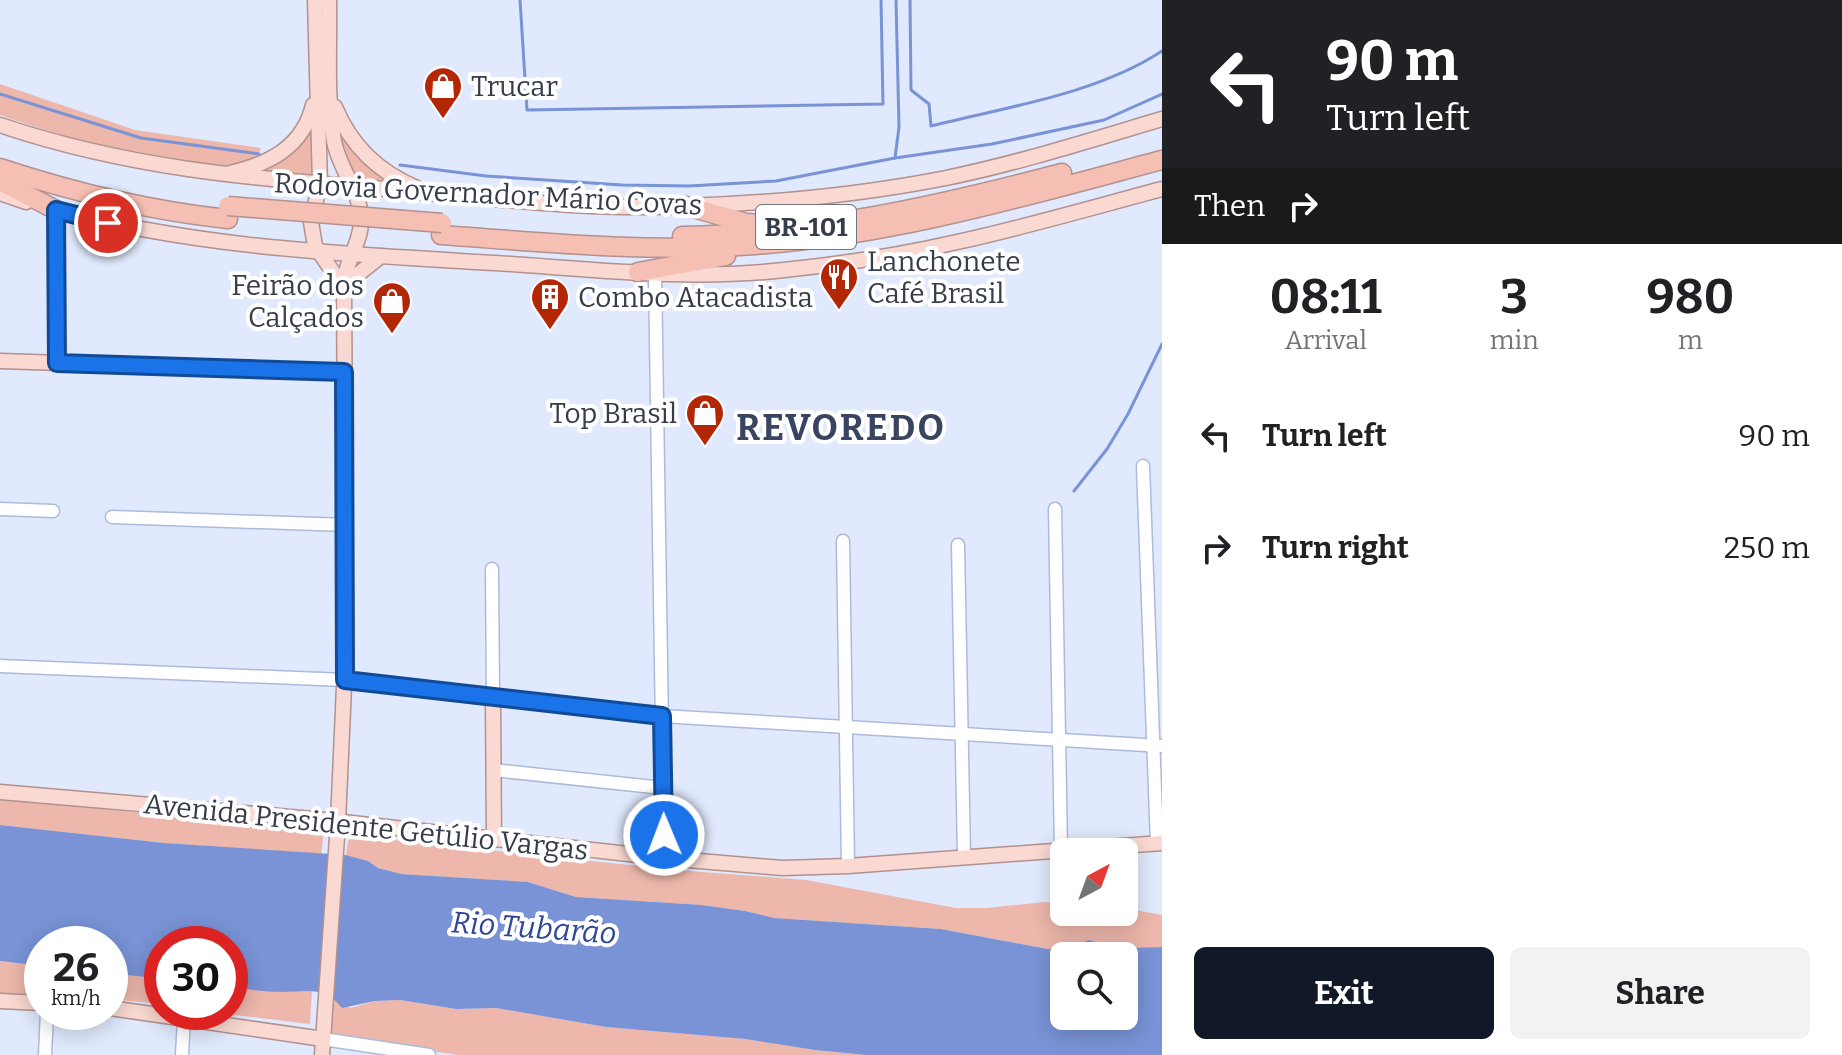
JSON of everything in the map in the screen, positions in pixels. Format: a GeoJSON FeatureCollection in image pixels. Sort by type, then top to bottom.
{"type":"FeatureCollection","features":[{"type":"Feature","properties":{"kind":"highway","name":"Rodovia Governador Mário Covas"},"geometry":{"type":"LineString","coordinates":[[0,168],[145,206],[661,248],[741,246],[830,230],[1162,148]]}},
{"type":"Feature","properties":{"kind":"highway","name":"Rodovia Governador Mário Covas"},"geometry":{"type":"LineString","coordinates":[[0,155],[228,213]]}},
{"type":"Feature","properties":{"kind":"highway","name":"Rodovia Governador Mário Covas"},"geometry":{"type":"LineString","coordinates":[[830,230],[938,218],[1162,160]]}},
{"type":"Feature","properties":{"kind":"highway"},"geometry":{"type":"LineString","coordinates":[[0,181],[56,210]]}},
{"type":"Feature","properties":{"kind":"highway"},"geometry":{"type":"LineString","coordinates":[[686,206],[746,223],[830,230]]}},
{"type":"Feature","properties":{"kind":"highway"},"geometry":{"type":"LineString","coordinates":[[647,273],[830,230]]}},
{"type":"Feature","properties":{"kind":"main road"},"geometry":{"type":"LineString","coordinates":[[315,0],[320,184],[311,222],[318,252],[333,272],[343,294]]}},
{"type":"Feature","properties":{"kind":"main road"},"geometry":{"type":"LineString","coordinates":[[322,1055],[345,680],[343,294],[345,270],[360,232],[361,221],[359,203],[337,154],[332,123],[329,0]]}},
{"type":"Feature","properties":{"kind":"main road"},"geometry":{"type":"LineString","coordinates":[[220,175],[265,163],[290,147],[311,112],[316,72]]}},
{"type":"Feature","properties":{"kind":"main road"},"geometry":{"type":"LineString","coordinates":[[331,86],[340,118],[355,144],[389,175],[429,193]]}},
{"type":"Feature","properties":{"kind":"main road"},"geometry":{"type":"LineString","coordinates":[[0,125],[89,151],[220,175],[599,205],[686,206],[768,202],[945,178],[1050,152],[1162,119]]}},
{"type":"Feature","properties":{"kind":"main road"},"geometry":{"type":"LineString","coordinates":[[0,193],[56,210],[163,234],[318,252],[721,275],[768,272],[885,256],[961,242],[1162,189]]}},
{"type":"Feature","properties":{"kind":"main road"},"geometry":{"type":"LineString","coordinates":[[343,294],[357,275],[381,256]]}},
{"type":"Feature","properties":{"kind":"main road"},"geometry":{"type":"LineString","coordinates":[[0,361],[344,372]]}},
{"type":"Feature","properties":{"kind":"main road"},"geometry":{"type":"LineString","coordinates":[[345,680],[493,698],[494,840]]}},
{"type":"Feature","properties":{"kind":"main road","name":"Avenida Presidente Getúlio Vargas"},"geometry":{"type":"LineString","coordinates":[[0,792],[338,828],[782,868],[1050,851]]}},
{"type":"Feature","properties":{"kind":"main road","name":"Avenida Presidente Getúlio Vargas"},"geometry":{"type":"LineString","coordinates":[[1138,844],[1159,843]]}},
{"type":"Feature","properties":{"kind":"main road"},"geometry":{"type":"LineString","coordinates":[[0,1001],[24,1002]]}},
{"type":"Feature","properties":{"kind":"main road"},"geometry":{"type":"LineString","coordinates":[[248,1028],[323,1039]]}},
{"type":"Feature","properties":{"kind":"street"},"geometry":{"type":"LineString","coordinates":[[56,210],[57,363]]}},
{"type":"Feature","properties":{"kind":"street"},"geometry":{"type":"LineString","coordinates":[[647,273],[664,858]]}},
{"type":"Feature","properties":{"kind":"street"},"geometry":{"type":"LineString","coordinates":[[1143,466],[1158,745],[1159,843]]}},
{"type":"Feature","properties":{"kind":"street"},"geometry":{"type":"LineString","coordinates":[[0,509],[53,511]]}},
{"type":"Feature","properties":{"kind":"street"},"geometry":{"type":"LineString","coordinates":[[1055,509],[1061,838]]}},
{"type":"Feature","properties":{"kind":"street"},"geometry":{"type":"LineString","coordinates":[[112,517],[346,525]]}},
{"type":"Feature","properties":{"kind":"street"},"geometry":{"type":"LineString","coordinates":[[843,541],[848,866]]}},
{"type":"Feature","properties":{"kind":"street"},"geometry":{"type":"LineString","coordinates":[[958,545],[964,857]]}},
{"type":"Feature","properties":{"kind":"street"},"geometry":{"type":"LineString","coordinates":[[492,569],[493,698],[662,716],[1158,745]]}},
{"type":"Feature","properties":{"kind":"street"},"geometry":{"type":"LineString","coordinates":[[0,666],[345,680]]}},
{"type":"Feature","properties":{"kind":"street"},"geometry":{"type":"LineString","coordinates":[[493,770],[663,788]]}},
{"type":"Feature","properties":{"kind":"street"},"geometry":{"type":"LineString","coordinates":[[45,1055],[46,1030]]}},
{"type":"Feature","properties":{"kind":"street"},"geometry":{"type":"LineString","coordinates":[[182,1055],[183,1030]]}},
{"type":"Feature","properties":{"kind":"street"},"geometry":{"type":"LineString","coordinates":[[323,1039],[423,1055]]}},
{"type":"Feature","properties":{"kind":"shaded area"},"geometry":{"type":"Polygon","coordinates":[[[0,84],[135,130],[261,148],[256,160],[231,165],[165,160],[92,144],[0,115],[0,84]]]}},
{"type":"Feature","properties":{"kind":"shaded area"},"geometry":{"type":"Polygon","coordinates":[[[316,123],[316,177],[259,171],[291,152],[316,123]]]}},
{"type":"Feature","properties":{"kind":"shaded area"},"geometry":{"type":"Polygon","coordinates":[[[338,126],[401,186],[357,182],[345,165],[338,126]]]}},
{"type":"Feature","properties":{"kind":"shaded area"},"geometry":{"type":"Polygon","coordinates":[[[0,799],[324,832],[321,855],[164,843],[0,825],[0,799]]]}},
{"type":"Feature","properties":{"kind":"shaded area"},"geometry":{"type":"Polygon","coordinates":[[[355,836],[677,870],[806,880],[956,908],[1050,902],[1050,926],[1138,926],[1138,911],[1162,915],[1162,947],[1138,948],[1138,942],[1089,940],[1050,942],[1048,949],[941,929],[773,918],[702,905],[576,897],[528,882],[401,874],[346,855],[348,841],[355,836]]]}},
{"type":"Feature","properties":{"kind":"shaded area"},"geometry":{"type":"Polygon","coordinates":[[[0,961],[24,964],[24,994],[0,993],[0,961]]]}},
{"type":"Feature","properties":{"kind":"shaded area"},"geometry":{"type":"Polygon","coordinates":[[[128,975],[144,977],[144,1002],[128,1001],[128,975]]]}},
{"type":"Feature","properties":{"kind":"shaded area"},"geometry":{"type":"Polygon","coordinates":[[[248,989],[282,992],[312,990],[310,1024],[248,1017],[248,989]]]}},
{"type":"Feature","properties":{"kind":"shaded area"},"geometry":{"type":"Polygon","coordinates":[[[333,997],[351,1008],[375,1001],[400,1000],[456,1009],[496,1008],[606,1027],[745,1039],[866,1055],[458,1055],[332,1036],[333,997]]]}},
{"type":"Feature","properties":{"kind":"water","name":"Rio Tubarão"},"geometry":{"type":"Polygon","coordinates":[[[0,825],[164,843],[346,855],[401,874],[528,882],[576,897],[702,905],[774,918],[941,929],[1050,949],[1050,1030],[1138,1030],[1138,948],[1162,947],[1162,1055],[866,1055],[745,1039],[606,1027],[496,1008],[456,1009],[400,1000],[375,1001],[342,1008],[329,996],[315,991],[248,989],[248,926],[144,926],[144,977],[128,975],[128,926],[24,926],[24,964],[0,961],[0,825]]]}},
{"type":"Feature","properties":{"kind":"waterway"},"geometry":{"type":"LineString","coordinates":[[520,0],[527,110],[883,104],[881,0]]}},
{"type":"Feature","properties":{"kind":"waterway"},"geometry":{"type":"LineString","coordinates":[[895,158],[899,127],[896,0]]}},
{"type":"Feature","properties":{"kind":"waterway"},"geometry":{"type":"LineString","coordinates":[[910,0],[911,90],[929,104],[931,126],[1080,89],[1136,66],[1162,51]]}},
{"type":"Feature","properties":{"kind":"waterway"},"geometry":{"type":"LineString","coordinates":[[0,94],[141,138],[259,154]]}},
{"type":"Feature","properties":{"kind":"waterway"},"geometry":{"type":"LineString","coordinates":[[400,165],[486,176],[622,185],[689,186],[776,181],[895,158],[992,144],[1104,120],[1162,94]]}},
{"type":"Feature","properties":{"kind":"waterway"},"geometry":{"type":"LineString","coordinates":[[1074,491],[1107,449],[1128,414],[1162,344]]}},
{"type":"Feature","properties":{"kind":"place","name":"Trucar"},"geometry":{"type":"Point","coordinates":[443,120]}},
{"type":"Feature","properties":{"kind":"place","name":"Lanchonete Café Brasil"},"geometry":{"type":"Point","coordinates":[839,311]}},
{"type":"Feature","properties":{"kind":"place","name":"Combo Atacadista"},"geometry":{"type":"Point","coordinates":[550,331]}},
{"type":"Feature","properties":{"kind":"place","name":"Feirão dos Calçados"},"geometry":{"type":"Point","coordinates":[392,335]}},
{"type":"Feature","properties":{"kind":"place","name":"Top Brasil"},"geometry":{"type":"Point","coordinates":[705,447]}},
{"type":"Feature","properties":{"kind":"district","name":"REVOREDO"},"geometry":{"type":"Point","coordinates":[841,428]}},
{"type":"Feature","properties":{"kind":"route"},"geometry":{"type":"LineString","coordinates":[[108,223],[56,210],[57,363],[344,372],[345,680],[662,716],[664,835]]}}]}
